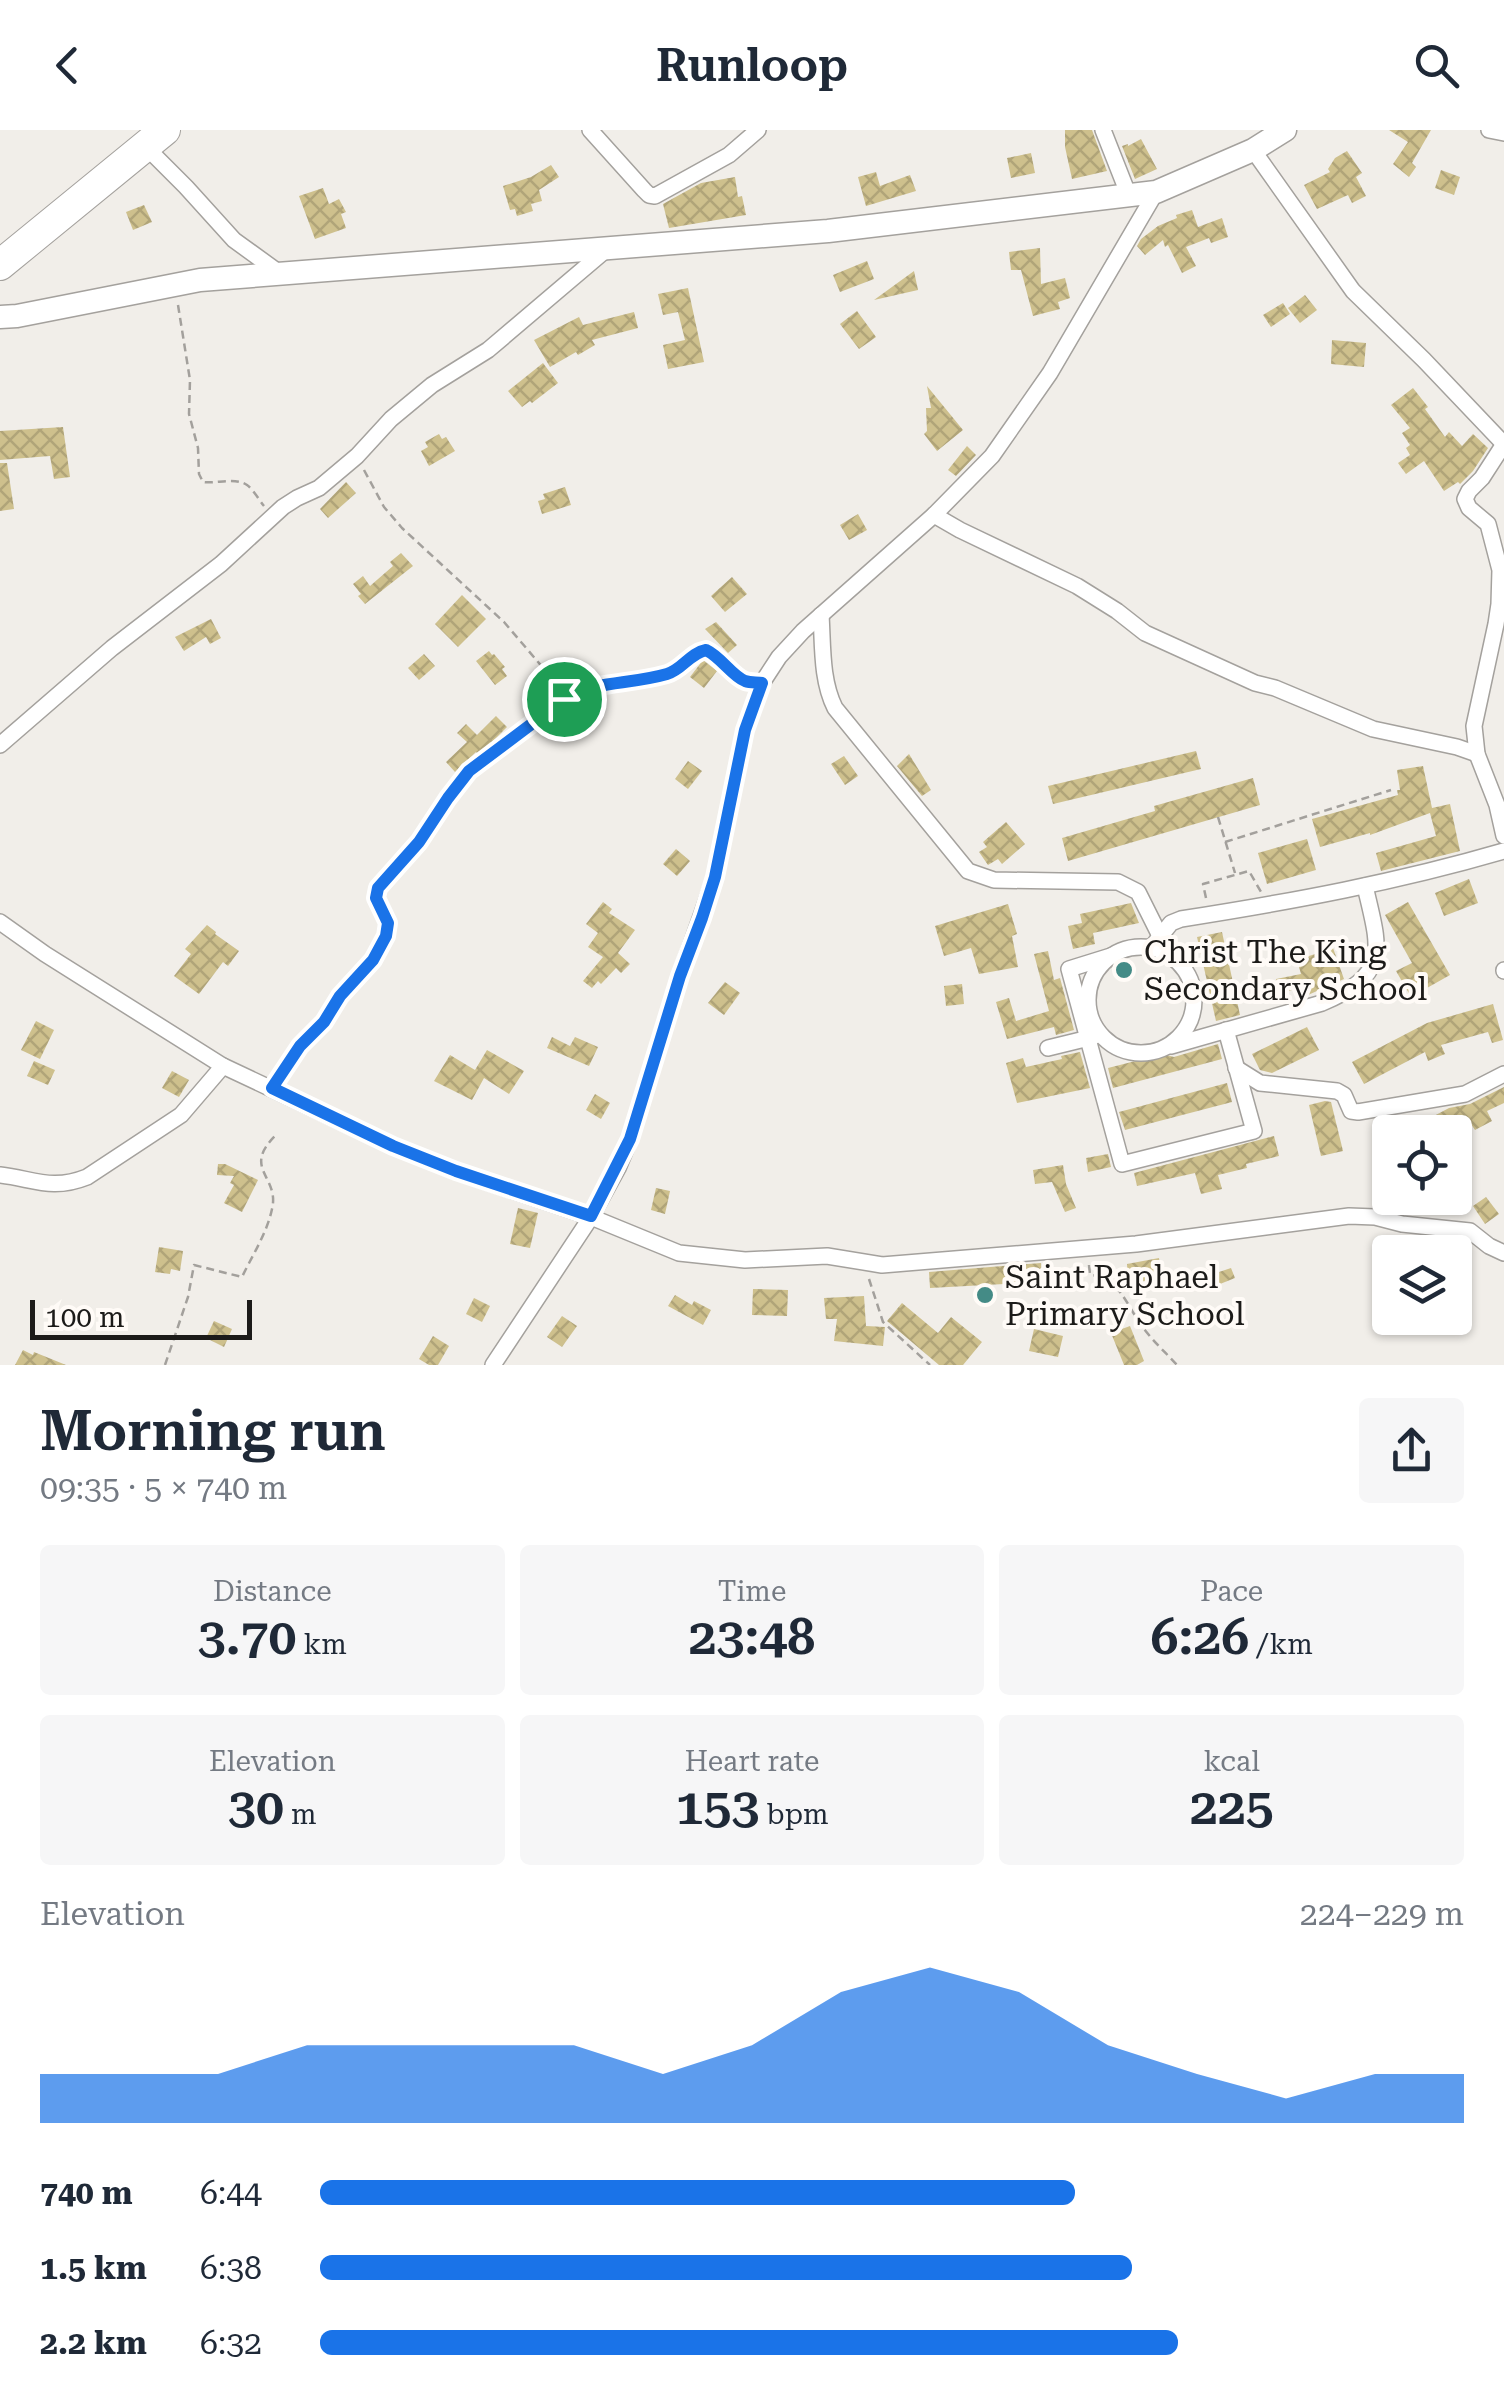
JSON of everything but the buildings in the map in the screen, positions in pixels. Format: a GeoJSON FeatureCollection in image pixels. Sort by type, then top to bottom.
{"type":"FeatureCollection","features":[{"type":"Feature","properties":{"kind":"highway"},"geometry":{"type":"LineString","coordinates":[[0,264],[156,138]]}},
{"type":"Feature","properties":{"kind":"street"},"geometry":{"type":"LineString","coordinates":[[590,130],[644,190],[655,196],[729,155],[758,130]]}},
{"type":"Feature","properties":{"kind":"street"},"geometry":{"type":"LineString","coordinates":[[1103,130],[1129,196]]}},
{"type":"Feature","properties":{"kind":"street"},"geometry":{"type":"LineString","coordinates":[[0,316],[200,280],[828,231],[1129,196],[1156,192],[1253,150],[1284,130]]}},
{"type":"Feature","properties":{"kind":"street"},"geometry":{"type":"LineString","coordinates":[[1488,130],[1504,133]]}},
{"type":"Feature","properties":{"kind":"street"},"geometry":{"type":"LineString","coordinates":[[156,138],[186,187],[234,240],[281,274]]}},
{"type":"Feature","properties":{"kind":"street"},"geometry":{"type":"LineString","coordinates":[[1253,150],[1353,290],[1504,444],[1465,499],[1469,508],[1488,524],[1500,570],[1498,614],[1474,726],[1476,754],[1497,805],[1504,836]]}},
{"type":"Feature","properties":{"kind":"street"},"geometry":{"type":"LineString","coordinates":[[493,1365],[591,1216],[630,1139],[680,976],[711,891],[745,730],[762,683],[779,657],[934,515],[992,456],[1050,372],[1156,192]]}},
{"type":"Feature","properties":{"kind":"street"},"geometry":{"type":"LineString","coordinates":[[0,745],[112,648],[221,564],[272,517],[297,498],[319,488],[432,385],[488,350],[609,246]]}},
{"type":"Feature","properties":{"kind":"street"},"geometry":{"type":"LineString","coordinates":[[934,515],[1076,586],[1117,610],[1145,633],[1254,683],[1373,729],[1476,754]]}},
{"type":"Feature","properties":{"kind":"street"},"geometry":{"type":"LineString","coordinates":[[822,616],[826,682],[835,708],[968,871],[994,880],[1118,882],[1138,892],[1156,942],[1180,964],[1193,990],[1191,1018],[1184,1031],[1162,1048]]}},
{"type":"Feature","properties":{"kind":"street"},"geometry":{"type":"LineString","coordinates":[[1095,1037],[1069,969],[1156,942],[1170,923],[1365,886],[1504,851]]}},
{"type":"Feature","properties":{"kind":"street"},"geometry":{"type":"LineString","coordinates":[[1048,1048],[1095,1037],[1134,1052],[1148,1052],[1342,994],[1369,971],[1378,943],[1365,886]]}},
{"type":"Feature","properties":{"kind":"street"},"geometry":{"type":"LineString","coordinates":[[0,922],[223,1066],[393,1146],[591,1216],[679,1253],[745,1260],[827,1256],[864,1264],[897,1264],[1088,1248],[1349,1216],[1470,1231],[1504,1253]]}},
{"type":"Feature","properties":{"kind":"street"},"geometry":{"type":"LineString","coordinates":[[1114,954],[1094,976],[1088,1003],[1122,1164],[1254,1131],[1226,1030]]}},
{"type":"Feature","properties":{"kind":"street"},"geometry":{"type":"LineString","coordinates":[[0,1175],[49,1185],[87,1177],[180,1115],[223,1066]]}},
{"type":"Feature","properties":{"kind":"street"},"geometry":{"type":"LineString","coordinates":[[1236,1068],[1260,1083],[1338,1091],[1352,1111],[1358,1112],[1465,1094],[1504,1074]]}},
{"type":"Feature","properties":{"kind":"path"},"geometry":{"type":"LineString","coordinates":[[175,284],[190,380],[189,414],[198,448],[198,474],[203,482],[246,484],[272,517]]}},
{"type":"Feature","properties":{"kind":"path"},"geometry":{"type":"LineString","coordinates":[[357,456],[384,507],[518,637],[564,699]]}},
{"type":"Feature","properties":{"kind":"path"},"geometry":{"type":"LineString","coordinates":[[272,1088],[300,1046],[373,960],[386,936],[388,923],[376,898],[378,888],[419,842],[469,771],[574,692],[673,672],[698,651],[713,652],[739,677],[762,683]]}},
{"type":"Feature","properties":{"kind":"path"},"geometry":{"type":"LineString","coordinates":[[1225,842],[1391,790]]}},
{"type":"Feature","properties":{"kind":"path"},"geometry":{"type":"LineString","coordinates":[[1218,817],[1236,874]]}},
{"type":"Feature","properties":{"kind":"path"},"geometry":{"type":"LineString","coordinates":[[1210,914],[1204,884],[1249,870],[1268,905]]}},
{"type":"Feature","properties":{"kind":"path"},"geometry":{"type":"LineString","coordinates":[[165,1365],[194,1265],[242,1277],[274,1203],[261,1159],[264,1148],[276,1135]]}},
{"type":"Feature","properties":{"kind":"path"},"geometry":{"type":"LineString","coordinates":[[1088,1248],[1090,1276],[1100,1276],[1117,1289],[1142,1327],[1177,1365]]}},
{"type":"Feature","properties":{"kind":"path"},"geometry":{"type":"LineString","coordinates":[[864,1264],[883,1322],[930,1365]]}},
{"type":"Feature","properties":{"kind":"place","name":"Christ The King Secondary School"},"geometry":{"type":"Point","coordinates":[1124,970]}},
{"type":"Feature","properties":{"kind":"place","name":"Saint Raphael Primary School"},"geometry":{"type":"Point","coordinates":[985,1295]}},
{"type":"Feature","properties":{"kind":"route"},"geometry":{"type":"LineString","coordinates":[[706,650],[739,677],[762,683],[745,730],[715,877],[702,918],[630,1139],[591,1216],[393,1146],[272,1088],[300,1046],[373,960],[386,936],[388,923],[376,898],[378,888],[419,842],[469,771],[564,699],[588,687],[673,672],[698,651],[706,650]]}}]}
